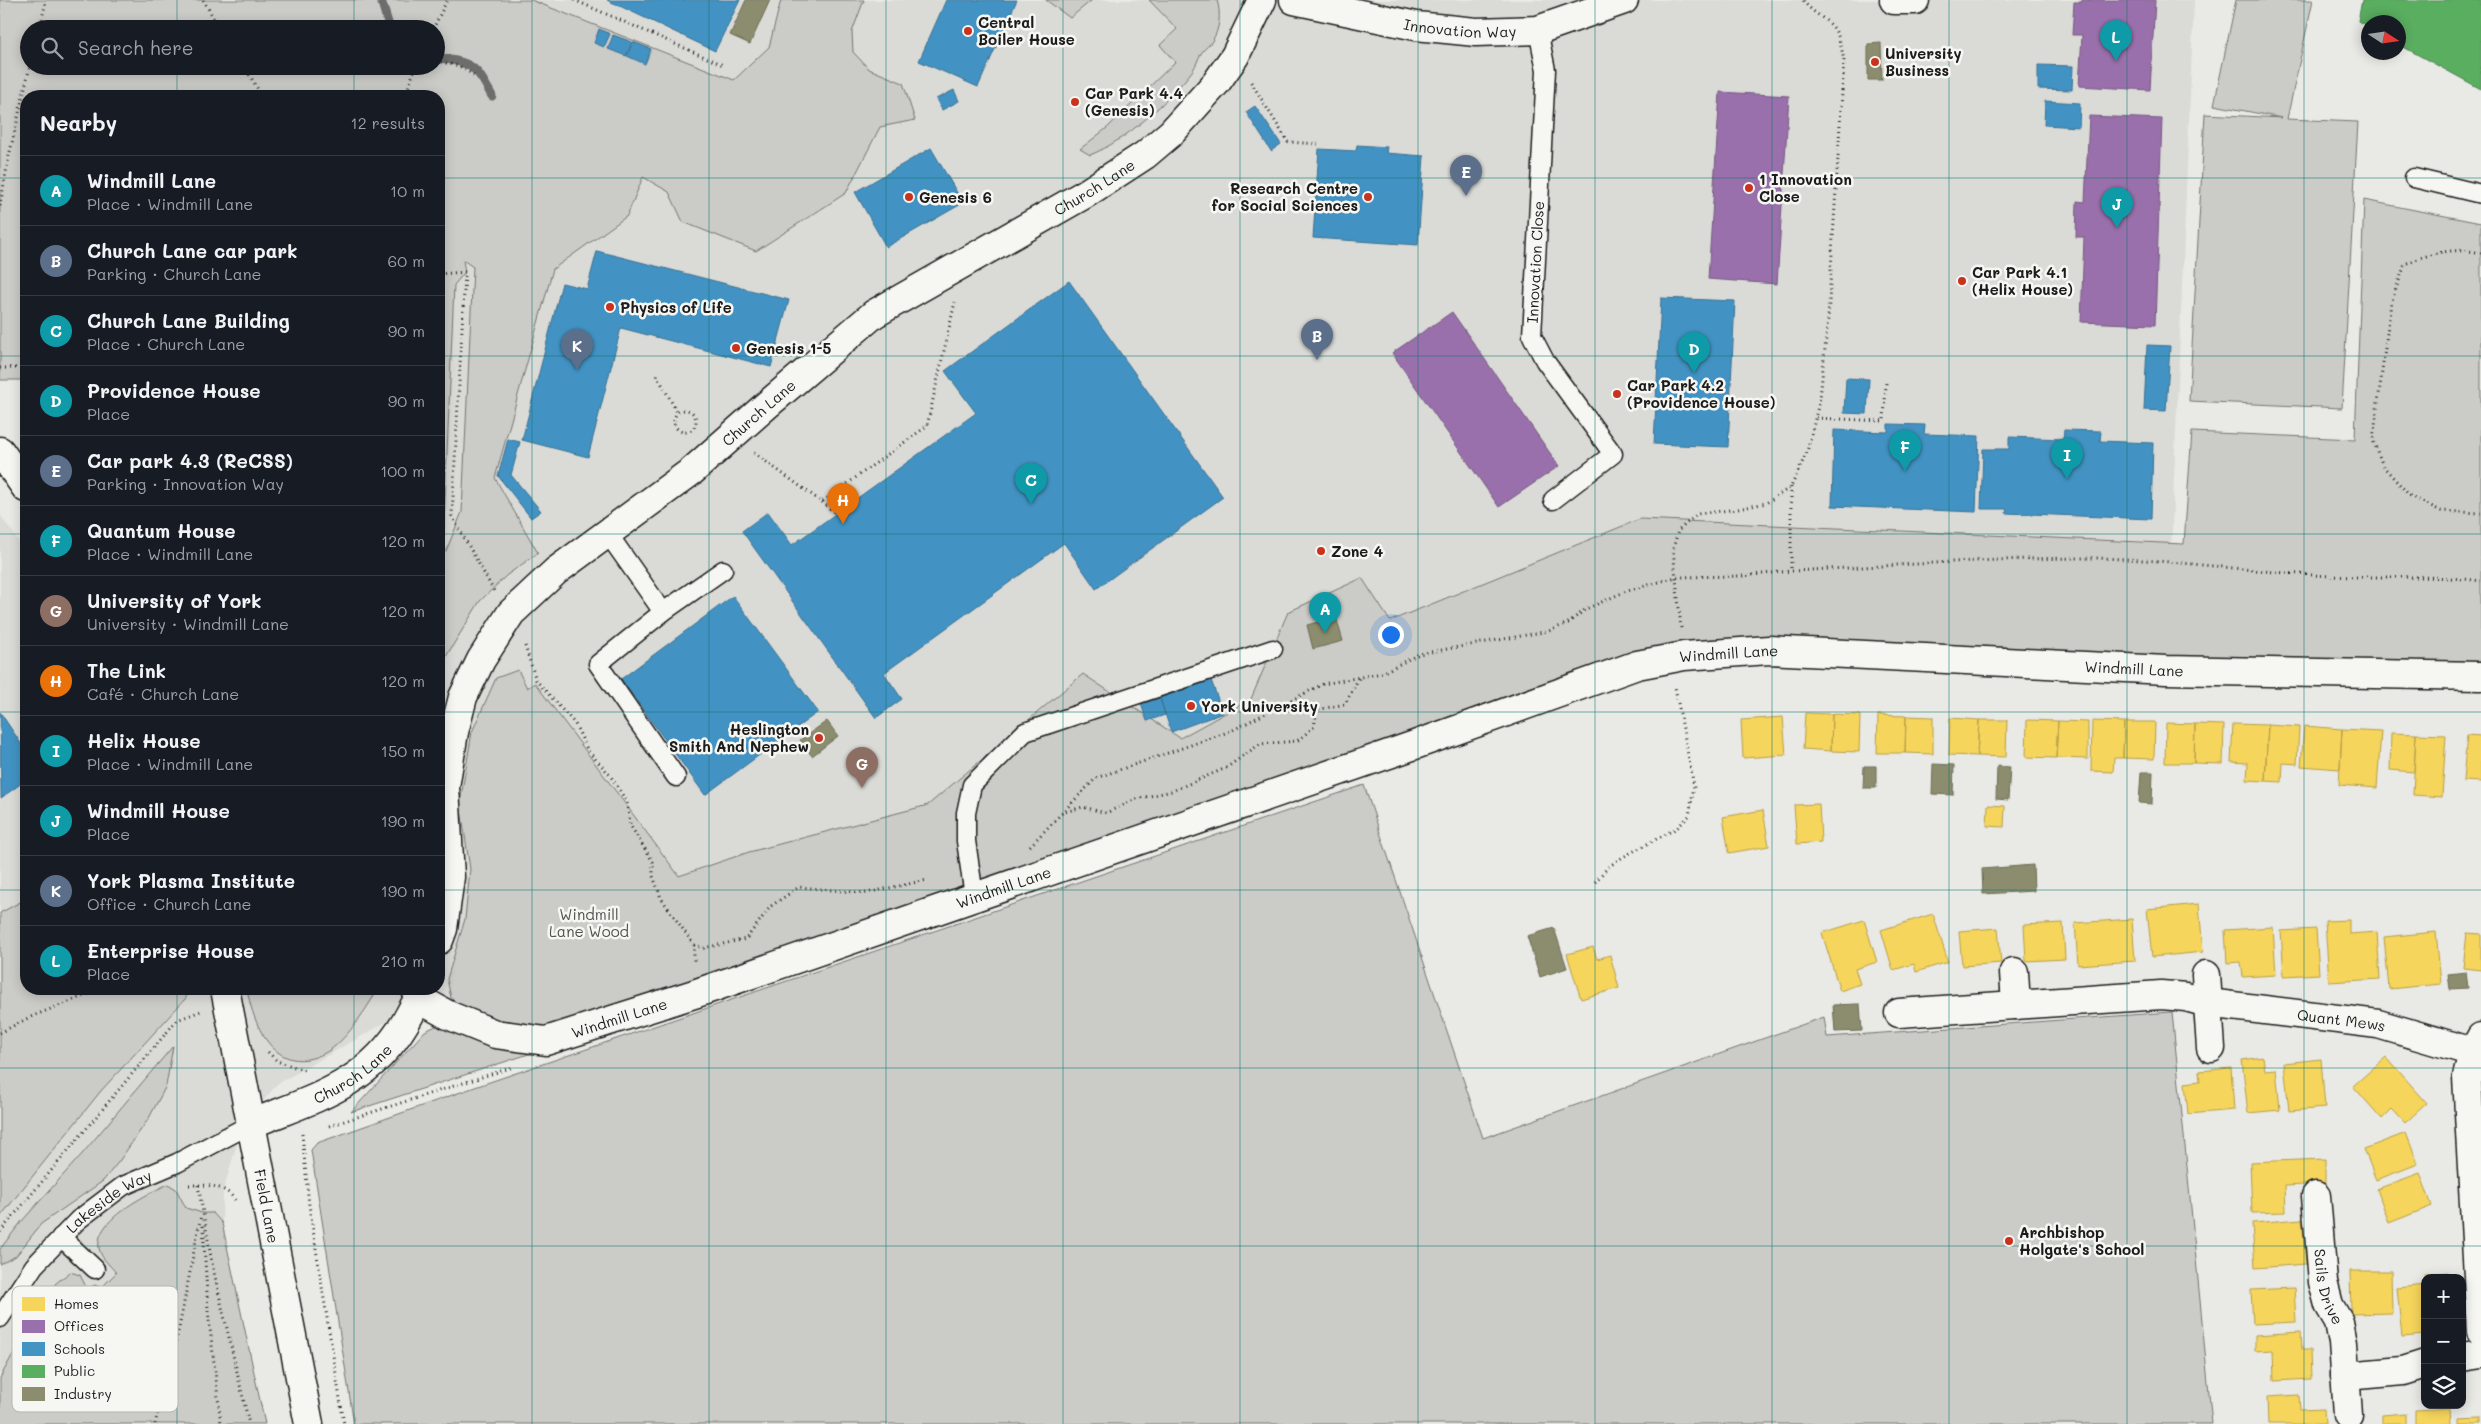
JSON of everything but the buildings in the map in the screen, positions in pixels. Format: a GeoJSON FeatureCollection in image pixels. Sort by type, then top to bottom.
{"type":"FeatureCollection","features":[{"type":"Feature","properties":{"kind":"street","name":"Church Lane"},"geometry":{"type":"LineString","coordinates":[[445,906],[450,877],[445,787],[454,732],[463,698],[478,667],[511,612],[556,571],[692,471],[874,314],[964,261],[1085,194],[1145,156],[1195,108],[1235,56],[1262,0]]}},
{"type":"Feature","properties":{"kind":"street","name":"Innovation Way"},"geometry":{"type":"LineString","coordinates":[[1294,0],[1416,26],[1476,32],[1538,30],[1624,0]]}},
{"type":"Feature","properties":{"kind":"street"},"geometry":{"type":"LineString","coordinates":[[1894,0],[1915,0]]}},
{"type":"Feature","properties":{"kind":"street"},"geometry":{"type":"LineString","coordinates":[[0,451],[20,479]]}},
{"type":"Feature","properties":{"kind":"street","name":"Windmill Lane"},"geometry":{"type":"LineString","coordinates":[[422,995],[448,1015],[495,1034],[546,1041],[694,994],[976,883],[1412,746],[1637,665],[1675,658],[1769,650],[2166,670],[2481,676]]}},
{"type":"Feature","properties":{"kind":"street"},"geometry":{"type":"LineString","coordinates":[[2014,972],[2016,1005]]}},
{"type":"Feature","properties":{"kind":"street"},"geometry":{"type":"LineString","coordinates":[[2206,975],[2211,1048]]}},
{"type":"Feature","properties":{"kind":"street","name":"Church Lane"},"geometry":{"type":"LineString","coordinates":[[251,1124],[318,1098],[354,1079],[386,1049],[420,995]]}},
{"type":"Feature","properties":{"kind":"street","name":"Quant Mews"},"geometry":{"type":"LineString","coordinates":[[1900,1013],[2161,995],[2186,997],[2208,1003],[2378,1024],[2477,1044]]}},
{"type":"Feature","properties":{"kind":"street","name":"Field Lane"},"geometry":{"type":"LineString","coordinates":[[227,997],[309,1424]]}},
{"type":"Feature","properties":{"kind":"street"},"geometry":{"type":"LineString","coordinates":[[2477,1044],[2468,1077],[2468,1099],[2481,1331]]}},
{"type":"Feature","properties":{"kind":"street","name":"Sails Drive"},"geometry":{"type":"LineString","coordinates":[[2316,1196],[2323,1282],[2329,1305],[2339,1322],[2348,1415]]}},
{"type":"Feature","properties":{"kind":"street"},"geometry":{"type":"LineString","coordinates":[[2466,1356],[2481,1354]]}},
{"type":"Feature","properties":{"kind":"street"},"geometry":{"type":"LineString","coordinates":[[2345,1376],[2403,1371],[2421,1365]]}},
{"type":"Feature","properties":{"kind":"lane","name":"Innovation Close"},"geometry":{"type":"LineString","coordinates":[[1538,30],[1546,70],[1532,336],[1545,361],[1613,454],[1553,500]]}},
{"type":"Feature","properties":{"kind":"lane"},"geometry":{"type":"LineString","coordinates":[[2414,178],[2481,194]]}},
{"type":"Feature","properties":{"kind":"lane"},"geometry":{"type":"LineString","coordinates":[[608,534],[663,612]]}},
{"type":"Feature","properties":{"kind":"lane"},"geometry":{"type":"LineString","coordinates":[[676,777],[598,664],[663,612],[723,570]]}},
{"type":"Feature","properties":{"kind":"lane"},"geometry":{"type":"LineString","coordinates":[[976,883],[966,841],[966,813],[972,785],[1025,732],[1273,649]]}},
{"type":"Feature","properties":{"kind":"lane","name":"Lakeside Way"},"geometry":{"type":"LineString","coordinates":[[21,1286],[34,1266],[78,1220],[123,1186],[177,1164],[251,1124]]}},
{"type":"Feature","properties":{"kind":"lane"},"geometry":{"type":"LineString","coordinates":[[61,1238],[95,1269]]}},
{"type":"Feature","properties":{"kind":"lane","name":"Lakeside Way"},"geometry":{"type":"LineString","coordinates":[[0,1318],[12,1300]]}},
{"type":"Feature","properties":{"kind":"path"},"geometry":{"type":"LineString","coordinates":[[42,20],[46,0]]}},
{"type":"Feature","properties":{"kind":"path"},"geometry":{"type":"LineString","coordinates":[[203,0],[215,20]]}},
{"type":"Feature","properties":{"kind":"path"},"geometry":{"type":"LineString","coordinates":[[437,20],[447,0]]}},
{"type":"Feature","properties":{"kind":"path"},"geometry":{"type":"LineString","coordinates":[[574,0],[723,65]]}},
{"type":"Feature","properties":{"kind":"path"},"geometry":{"type":"LineString","coordinates":[[1791,572],[1791,486],[1807,452],[1816,418],[1828,318],[1844,60],[1840,39],[1831,25],[1809,9],[1803,0]]}},
{"type":"Feature","properties":{"kind":"path"},"geometry":{"type":"LineString","coordinates":[[1235,56],[1288,142],[1318,144]]}},
{"type":"Feature","properties":{"kind":"path"},"geometry":{"type":"LineString","coordinates":[[445,63],[460,66],[477,77]]}},
{"type":"Feature","properties":{"kind":"path"},"geometry":{"type":"LineString","coordinates":[[24,90],[28,75]]}},
{"type":"Feature","properties":{"kind":"path"},"geometry":{"type":"LineString","coordinates":[[249,75],[258,90]]}},
{"type":"Feature","properties":{"kind":"path"},"geometry":{"type":"LineString","coordinates":[[407,90],[413,75]]}},
{"type":"Feature","properties":{"kind":"path"},"geometry":{"type":"LineString","coordinates":[[0,206],[20,109]]}},
{"type":"Feature","properties":{"kind":"path"},"geometry":{"type":"LineString","coordinates":[[2481,254],[2463,249],[2431,253],[2405,264],[2390,303],[2373,440],[2383,466],[2410,496],[2441,511],[2481,513]]}},
{"type":"Feature","properties":{"kind":"path"},"geometry":{"type":"LineString","coordinates":[[822,502],[927,426],[964,261]]}},
{"type":"Feature","properties":{"kind":"path"},"geometry":{"type":"LineString","coordinates":[[445,274],[465,272],[452,516],[488,585],[511,612],[522,637],[536,680],[575,724],[588,751],[610,775],[627,802],[630,825],[653,862],[653,876],[660,898],[694,945],[694,994]]}},
{"type":"Feature","properties":{"kind":"path"},"geometry":{"type":"LineString","coordinates":[[0,368],[20,368]]}},
{"type":"Feature","properties":{"kind":"path"},"geometry":{"type":"LineString","coordinates":[[657,375],[677,412]]}},
{"type":"Feature","properties":{"kind":"path"},"geometry":{"type":"LineString","coordinates":[[1816,418],[1884,422],[1886,383]]}},
{"type":"Feature","properties":{"kind":"path"},"geometry":{"type":"LineString","coordinates":[[685,410],[693,413],[696,420],[694,427],[687,432],[678,430],[674,419],[677,412],[685,410]]}},
{"type":"Feature","properties":{"kind":"path"},"geometry":{"type":"LineString","coordinates":[[731,437],[836,514]]}},
{"type":"Feature","properties":{"kind":"path"},"geometry":{"type":"LineString","coordinates":[[1595,882],[1608,867],[1623,857],[1677,828],[1689,816],[1693,801],[1693,777],[1679,700],[1675,658],[1676,577],[1673,548],[1678,531],[1697,514],[1738,509],[1766,503],[1791,486]]}},
{"type":"Feature","properties":{"kind":"path"},"geometry":{"type":"LineString","coordinates":[[1027,849],[1096,778],[1231,731],[1323,684],[1382,673],[1419,654],[1549,631],[1568,623],[1586,609],[1624,592],[1676,577],[1743,576],[1976,561],[2094,558],[2246,568],[2330,576],[2445,576],[2481,581]]}},
{"type":"Feature","properties":{"kind":"path"},"geometry":{"type":"LineString","coordinates":[[1060,813],[1083,807],[1106,813],[1136,799],[1172,791],[1226,768],[1260,744],[1297,741],[1314,727],[1317,710],[1345,704],[1360,677]]}},
{"type":"Feature","properties":{"kind":"path"},"geometry":{"type":"LineString","coordinates":[[694,945],[704,948],[746,939],[771,906],[799,887],[866,893],[976,883]]}},
{"type":"Feature","properties":{"kind":"path"},"geometry":{"type":"LineString","coordinates":[[0,1033],[28,1018],[86,995]]}},
{"type":"Feature","properties":{"kind":"path"},"geometry":{"type":"LineString","coordinates":[[0,1232],[177,1020],[227,997]]}},
{"type":"Feature","properties":{"kind":"path"},"geometry":{"type":"LineString","coordinates":[[266,1051],[277,1061],[290,1067],[305,1070],[312,1068]]}},
{"type":"Feature","properties":{"kind":"path"},"geometry":{"type":"LineString","coordinates":[[320,1130],[354,1117],[522,1064]]}},
{"type":"Feature","properties":{"kind":"path"},"geometry":{"type":"LineString","coordinates":[[311,1133],[303,1137],[309,1205],[344,1424]]}},
{"type":"Feature","properties":{"kind":"path"},"geometry":{"type":"LineString","coordinates":[[198,1185],[202,1213],[249,1424]]}},
{"type":"Feature","properties":{"kind":"path"},"geometry":{"type":"LineString","coordinates":[[178,1332],[202,1213]]}},
{"type":"Feature","properties":{"kind":"path"},"geometry":{"type":"LineString","coordinates":[[202,1213],[208,1310],[221,1424]]}},
{"type":"Feature","properties":{"kind":"shaded area","name":"Zone 4"},"geometry":{"type":"Polygon","coordinates":[[[0,0],[2194,0],[2166,670],[1728,656],[1598,679],[637,1013],[420,1003],[277,1084],[242,1127],[223,1191],[222,1223],[265,1424],[0,1424],[0,923],[20,974],[20,995],[445,995],[445,90],[20,90],[20,380],[0,380],[0,0]]]}},
{"type":"Feature","properties":{"kind":"shaded area"},"geometry":{"type":"Polygon","coordinates":[[[0,515],[20,543],[20,905],[0,921],[0,515]]]}},
{"type":"Feature","properties":{"kind":"green space"},"geometry":{"type":"Polygon","coordinates":[[[0,0],[531,0],[734,80],[769,47],[781,0],[864,0],[852,32],[853,52],[869,69],[903,83],[915,120],[880,127],[846,193],[756,251],[683,222],[669,192],[643,177],[627,216],[553,269],[495,478],[538,553],[507,575],[480,601],[445,658],[445,551],[462,512],[473,267],[463,260],[465,272],[454,285],[445,503],[445,90],[20,90],[20,380],[0,380],[0,0]]]}},
{"type":"Feature","properties":{"kind":"green space"},"geometry":{"type":"Polygon","coordinates":[[[1046,0],[1092,0],[1070,18],[1046,0]]]}},
{"type":"Feature","properties":{"kind":"green space"},"geometry":{"type":"Polygon","coordinates":[[[1149,0],[1217,0],[1219,16],[1217,31],[1211,42],[1202,52],[1193,70],[1160,106],[1118,140],[1090,155],[1080,149],[1107,128],[1175,62],[1160,45],[1177,29],[1149,0]]]}},
{"type":"Feature","properties":{"kind":"green space"},"geometry":{"type":"Polygon","coordinates":[[[2236,0],[2313,0],[2287,119],[2358,122],[2342,408],[2189,401],[2205,114],[2282,118],[2214,105],[2236,0]]]}},
{"type":"Feature","properties":{"kind":"green space","name":"Windmill Lane Wood"},"geometry":{"type":"Polygon","coordinates":[[[2364,200],[2481,223],[2481,668],[1728,656],[1596,679],[546,1039],[466,1011],[451,998],[447,979],[465,919],[470,869],[460,803],[472,732],[496,678],[518,670],[527,688],[535,683],[679,876],[749,852],[928,805],[1083,674],[1180,738],[1251,699],[1288,612],[1362,578],[1390,621],[1640,519],[2184,544],[2192,432],[2355,439],[2364,200]]]}},
{"type":"Feature","properties":{"kind":"green space"},"geometry":{"type":"Polygon","coordinates":[[[1364,785],[1483,1138],[1824,1017],[1827,1037],[2172,1012],[2212,1424],[354,1424],[311,1150],[317,1143],[475,1087],[1364,785]]]}},
{"type":"Feature","properties":{"kind":"green space"},"geometry":{"type":"Polygon","coordinates":[[[20,902],[20,995],[187,995],[186,998],[100,1092],[0,1217],[0,913],[20,902]]]}},
{"type":"Feature","properties":{"kind":"green space"},"geometry":{"type":"Polygon","coordinates":[[[248,995],[374,995],[348,1033],[333,1048],[308,1059],[293,1059],[281,1054],[270,1045],[255,1019],[248,995]]]}},
{"type":"Feature","properties":{"kind":"green space"},"geometry":{"type":"Polygon","coordinates":[[[438,1025],[484,1043],[532,1053],[351,1112],[425,1031],[438,1025]]]}},
{"type":"Feature","properties":{"kind":"green space"},"geometry":{"type":"Polygon","coordinates":[[[173,1046],[166,1086],[149,1118],[120,1160],[103,1181],[41,1224],[16,1256],[0,1264],[0,1249],[22,1221],[83,1153],[173,1046]]]}},
{"type":"Feature","properties":{"kind":"green space"},"geometry":{"type":"Polygon","coordinates":[[[168,1184],[176,1189],[186,1208],[202,1213],[213,1213],[222,1223],[265,1424],[0,1424],[0,1378],[12,1356],[12,1412],[178,1412],[178,1286],[103,1286],[116,1273],[101,1254],[99,1243],[102,1231],[121,1211],[168,1184]]]}},
{"type":"Feature","properties":{"kind":"green space"},"geometry":{"type":"Polygon","coordinates":[[[70,1272],[80,1275],[86,1286],[54,1286],[70,1272]]]}},
{"type":"Feature","properties":{"kind":"waterway"},"geometry":{"type":"LineString","coordinates":[[381,0],[387,20]]}},
{"type":"Feature","properties":{"kind":"waterway"},"geometry":{"type":"LineString","coordinates":[[445,59],[458,61],[471,67],[481,77],[492,96]]}},
{"type":"Feature","properties":{"kind":"place","name":"Central Boiler House"},"geometry":{"type":"Point","coordinates":[968,31]}},
{"type":"Feature","properties":{"kind":"place","name":"Enterprise House"},"geometry":{"type":"Point","coordinates":[2116,61]}},
{"type":"Feature","properties":{"kind":"place","name":"University Business"},"geometry":{"type":"Point","coordinates":[1875,62]}},
{"type":"Feature","properties":{"kind":"place","name":"Car Park 4.4 (Genesis)"},"geometry":{"type":"Point","coordinates":[1075,102]}},
{"type":"Feature","properties":{"kind":"place","name":"1 Innovation Close"},"geometry":{"type":"Point","coordinates":[1749,188]}},
{"type":"Feature","properties":{"kind":"place","name":"Car park 4.3 (ReCSS)"},"geometry":{"type":"Point","coordinates":[1466,196]}},
{"type":"Feature","properties":{"kind":"place","name":"Genesis 6"},"geometry":{"type":"Point","coordinates":[909,197]}},
{"type":"Feature","properties":{"kind":"place","name":"Research Centre for Social Sciences"},"geometry":{"type":"Point","coordinates":[1368,197]}},
{"type":"Feature","properties":{"kind":"place","name":"Windmill House"},"geometry":{"type":"Point","coordinates":[2117,228]}},
{"type":"Feature","properties":{"kind":"place","name":"Car Park 4.1 (Helix House)"},"geometry":{"type":"Point","coordinates":[1962,281]}},
{"type":"Feature","properties":{"kind":"place","name":"Physics of Life"},"geometry":{"type":"Point","coordinates":[610,307]}},
{"type":"Feature","properties":{"kind":"place","name":"Genesis 1-5"},"geometry":{"type":"Point","coordinates":[736,348]}},
{"type":"Feature","properties":{"kind":"place","name":"Church Lane car park"},"geometry":{"type":"Point","coordinates":[1317,360]}},
{"type":"Feature","properties":{"kind":"place","name":"York Plasma Institute"},"geometry":{"type":"Point","coordinates":[577,370]}},
{"type":"Feature","properties":{"kind":"place","name":"Providence House"},"geometry":{"type":"Point","coordinates":[1694,373]}},
{"type":"Feature","properties":{"kind":"place","name":"Car Park 4.2 (Providence House)"},"geometry":{"type":"Point","coordinates":[1617,394]}},
{"type":"Feature","properties":{"kind":"place","name":"Quantum House"},"geometry":{"type":"Point","coordinates":[1905,471]}},
{"type":"Feature","properties":{"kind":"place","name":"Helix House"},"geometry":{"type":"Point","coordinates":[2067,479]}},
{"type":"Feature","properties":{"kind":"place","name":"Church Lane Building"},"geometry":{"type":"Point","coordinates":[1031,504]}},
{"type":"Feature","properties":{"kind":"place","name":"The Link"},"geometry":{"type":"Point","coordinates":[843,524]}},
{"type":"Feature","properties":{"kind":"place","name":"Zone 4"},"geometry":{"type":"Point","coordinates":[1321,551]}},
{"type":"Feature","properties":{"kind":"place","name":"Windmill Lane"},"geometry":{"type":"Point","coordinates":[1325,633]}},
{"type":"Feature","properties":{"kind":"place","name":"York University"},"geometry":{"type":"Point","coordinates":[1191,706]}},
{"type":"Feature","properties":{"kind":"place","name":"Heslington Smith And Nephew"},"geometry":{"type":"Point","coordinates":[819,738]}},
{"type":"Feature","properties":{"kind":"place","name":"University of York"},"geometry":{"type":"Point","coordinates":[862,788]}},
{"type":"Feature","properties":{"kind":"place","name":"Archbishop Holgate's School"},"geometry":{"type":"Point","coordinates":[2009,1241]}}]}
